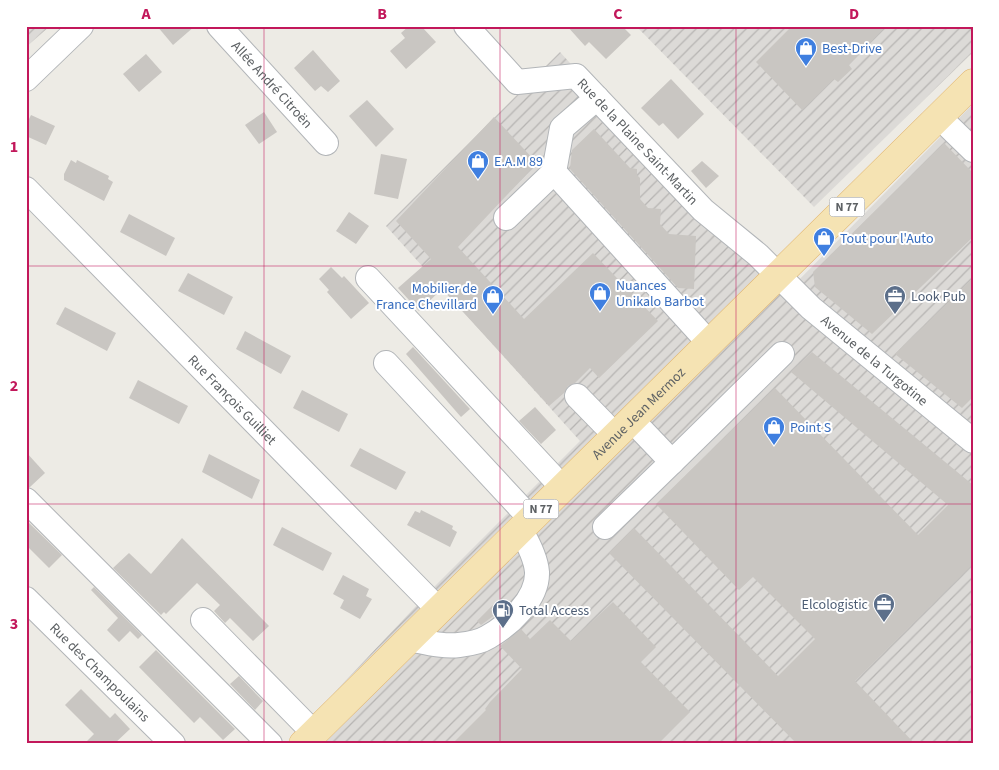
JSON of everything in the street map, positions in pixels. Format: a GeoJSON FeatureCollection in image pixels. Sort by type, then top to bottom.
{"type":"FeatureCollection","features":[{"type":"Feature","properties":{"kind":"main road","name":"Avenue Jean Mermoz"},"geometry":{"type":"LineString","coordinates":[[309,739],[973,83]]}},
{"type":"Feature","properties":{"kind":"street","name":"Allée André Citroën"},"geometry":{"type":"LineString","coordinates":[[219,26],[326,143]]}},
{"type":"Feature","properties":{"kind":"street","name":"Rue de la Plaine Saint-Martin"},"geometry":{"type":"LineString","coordinates":[[466,26],[517,82],[576,76],[703,210],[779,276]]}},
{"type":"Feature","properties":{"kind":"street"},"geometry":{"type":"LineString","coordinates":[[26,79],[73,29]]}},
{"type":"Feature","properties":{"kind":"street"},"geometry":{"type":"LineString","coordinates":[[506,218],[554,172],[562,128],[597,98]]}},
{"type":"Feature","properties":{"kind":"street"},"geometry":{"type":"LineString","coordinates":[[938,116],[973,150]]}},
{"type":"Feature","properties":{"kind":"street"},"geometry":{"type":"LineString","coordinates":[[554,172],[710,344]]}},
{"type":"Feature","properties":{"kind":"street","name":"Rue François Guilliet"},"geometry":{"type":"LineString","coordinates":[[26,189],[439,610]]}},
{"type":"Feature","properties":{"kind":"street","name":"Avenue de la Turgotine"},"geometry":{"type":"LineString","coordinates":[[779,276],[811,308],[973,441]]}},
{"type":"Feature","properties":{"kind":"street"},"geometry":{"type":"LineString","coordinates":[[368,278],[563,488]]}},
{"type":"Feature","properties":{"kind":"street"},"geometry":{"type":"LineString","coordinates":[[605,527],[782,354]]}},
{"type":"Feature","properties":{"kind":"street"},"geometry":{"type":"LineString","coordinates":[[386,363],[526,524],[537,572],[534,591],[521,609],[507,624],[487,638],[456,646],[432,644],[409,639]]}},
{"type":"Feature","properties":{"kind":"street"},"geometry":{"type":"LineString","coordinates":[[577,396],[672,462]]}},
{"type":"Feature","properties":{"kind":"street"},"geometry":{"type":"LineString","coordinates":[[26,500],[270,744]]}},
{"type":"Feature","properties":{"kind":"street","name":"Rue des Champoulains"},"geometry":{"type":"LineString","coordinates":[[26,599],[173,744]]}},
{"type":"Feature","properties":{"kind":"street"},"geometry":{"type":"LineString","coordinates":[[203,620],[309,739]]}},
{"type":"Feature","properties":{"kind":"shaded area"},"geometry":{"type":"Polygon","coordinates":[[[26,26],[50,26],[26,47],[26,26]]]}},
{"type":"Feature","properties":{"kind":"shaded area"},"geometry":{"type":"Polygon","coordinates":[[[636,26],[973,26],[973,52],[814,207],[636,26]]]}},
{"type":"Feature","properties":{"kind":"shaded area"},"geometry":{"type":"Polygon","coordinates":[[[560,52],[782,297],[973,104],[973,744],[286,744],[432,589],[580,441],[386,226],[560,52]]]}},
{"type":"Feature","properties":{"kind":"building"},"geometry":{"type":"Polygon","coordinates":[[[157,26],[195,26],[173,45],[157,26]]]}},
{"type":"Feature","properties":{"kind":"building"},"geometry":{"type":"Polygon","coordinates":[[[409,26],[421,26],[436,42],[406,69],[390,51],[405,38],[401,33],[409,26]]]}},
{"type":"Feature","properties":{"kind":"building"},"geometry":{"type":"Polygon","coordinates":[[[567,26],[622,26],[631,35],[606,59],[589,42],[585,46],[567,26]]]}},
{"type":"Feature","properties":{"kind":"building","name":"Best-Drive"},"geometry":{"type":"Polygon","coordinates":[[[792,26],[886,26],[849,65],[852,69],[838,82],[834,79],[802,110],[756,62],[792,26]]]}},
{"type":"Feature","properties":{"kind":"building"},"geometry":{"type":"Polygon","coordinates":[[[313,50],[340,81],[328,92],[321,86],[315,91],[294,68],[313,50]]]}},
{"type":"Feature","properties":{"kind":"building"},"geometry":{"type":"Polygon","coordinates":[[[146,54],[162,72],[139,92],[123,74],[146,54]]]}},
{"type":"Feature","properties":{"kind":"building"},"geometry":{"type":"Polygon","coordinates":[[[671,79],[704,114],[678,139],[663,123],[659,126],[641,108],[671,79]]]}},
{"type":"Feature","properties":{"kind":"building"},"geometry":{"type":"Polygon","coordinates":[[[367,100],[394,129],[376,147],[349,116],[367,100]]]}},
{"type":"Feature","properties":{"kind":"building"},"geometry":{"type":"Polygon","coordinates":[[[264,112],[277,132],[259,144],[245,125],[264,112]]]}},
{"type":"Feature","properties":{"kind":"building"},"geometry":{"type":"Polygon","coordinates":[[[31,115],[55,126],[46,145],[26,136],[26,125],[31,115]]]}},
{"type":"Feature","properties":{"kind":"building"},"geometry":{"type":"Polygon","coordinates":[[[494,117],[537,163],[458,247],[524,319],[593,253],[658,321],[599,378],[590,368],[575,383],[568,386],[564,393],[549,406],[442,289],[419,311],[398,288],[431,259],[396,221],[494,117]]]}},
{"type":"Feature","properties":{"kind":"building"},"geometry":{"type":"Polygon","coordinates":[[[594,129],[630,168],[637,169],[637,175],[640,178],[640,199],[648,208],[661,209],[660,224],[669,234],[696,236],[694,289],[678,288],[570,169],[572,150],[594,129]]]}},
{"type":"Feature","properties":{"kind":"building"},"geometry":{"type":"Polygon","coordinates":[[[944,143],[973,173],[973,237],[872,334],[815,287],[813,272],[944,143]]]}},
{"type":"Feature","properties":{"kind":"building"},"geometry":{"type":"Polygon","coordinates":[[[381,154],[407,159],[398,199],[374,194],[381,154]]]}},
{"type":"Feature","properties":{"kind":"building"},"geometry":{"type":"Polygon","coordinates":[[[71,160],[76,163],[77,160],[109,176],[108,179],[113,182],[104,201],[64,180],[64,174],[71,160]]]}},
{"type":"Feature","properties":{"kind":"building"},"geometry":{"type":"Polygon","coordinates":[[[702,161],[719,176],[706,188],[691,171],[702,161]]]}},
{"type":"Feature","properties":{"kind":"building"},"geometry":{"type":"Polygon","coordinates":[[[349,212],[369,226],[356,244],[336,231],[349,212]]]}},
{"type":"Feature","properties":{"kind":"building"},"geometry":{"type":"Polygon","coordinates":[[[129,214],[175,238],[166,256],[120,232],[129,214]]]}},
{"type":"Feature","properties":{"kind":"building"},"geometry":{"type":"Polygon","coordinates":[[[331,267],[342,278],[344,276],[369,303],[351,319],[327,292],[329,290],[319,279],[331,267]]]}},
{"type":"Feature","properties":{"kind":"building"},"geometry":{"type":"Polygon","coordinates":[[[188,273],[233,297],[224,315],[178,291],[188,273]]]}},
{"type":"Feature","properties":{"kind":"building"},"geometry":{"type":"Polygon","coordinates":[[[973,278],[973,397],[962,408],[895,354],[973,278]]]}},
{"type":"Feature","properties":{"kind":"building"},"geometry":{"type":"Polygon","coordinates":[[[65,307],[116,333],[107,351],[56,324],[65,307]]]}},
{"type":"Feature","properties":{"kind":"building"},"geometry":{"type":"Polygon","coordinates":[[[245,331],[291,356],[281,374],[236,349],[245,331]]]}},
{"type":"Feature","properties":{"kind":"building"},"geometry":{"type":"Polygon","coordinates":[[[413,347],[470,409],[461,417],[406,354],[413,347]]]}},
{"type":"Feature","properties":{"kind":"building"},"geometry":{"type":"Polygon","coordinates":[[[812,352],[973,485],[973,564],[855,681],[915,744],[797,744],[609,553],[634,528],[778,676],[815,639],[753,577],[739,590],[656,504],[775,388],[918,535],[948,505],[791,372],[812,352]]]}},
{"type":"Feature","properties":{"kind":"building"},"geometry":{"type":"Polygon","coordinates":[[[138,380],[188,406],[179,424],[129,398],[138,380]]]}},
{"type":"Feature","properties":{"kind":"building"},"geometry":{"type":"Polygon","coordinates":[[[302,390],[348,414],[339,432],[293,408],[302,390]]]}},
{"type":"Feature","properties":{"kind":"building"},"geometry":{"type":"Polygon","coordinates":[[[535,407],[556,430],[541,444],[519,421],[535,407]]]}},
{"type":"Feature","properties":{"kind":"building"},"geometry":{"type":"Polygon","coordinates":[[[360,448],[406,472],[396,490],[350,466],[360,448]]]}},
{"type":"Feature","properties":{"kind":"building"},"geometry":{"type":"Polygon","coordinates":[[[26,452],[45,473],[30,487],[26,487],[26,452]]]}},
{"type":"Feature","properties":{"kind":"building"},"geometry":{"type":"Polygon","coordinates":[[[209,454],[260,480],[252,499],[202,472],[209,454]]]}},
{"type":"Feature","properties":{"kind":"building"},"geometry":{"type":"Polygon","coordinates":[[[421,510],[453,526],[452,529],[457,532],[450,547],[407,525],[415,511],[420,513],[421,510]]]}},
{"type":"Feature","properties":{"kind":"building"},"geometry":{"type":"Polygon","coordinates":[[[26,520],[62,555],[49,568],[26,545],[26,520]]]}},
{"type":"Feature","properties":{"kind":"building"},"geometry":{"type":"Polygon","coordinates":[[[282,527],[332,553],[323,571],[273,545],[282,527]]]}},
{"type":"Feature","properties":{"kind":"building"},"geometry":{"type":"Polygon","coordinates":[[[182,538],[269,626],[253,641],[230,618],[225,623],[214,611],[220,605],[197,583],[166,614],[164,612],[161,615],[113,568],[129,553],[151,574],[182,538]]]}},
{"type":"Feature","properties":{"kind":"building"},"geometry":{"type":"Polygon","coordinates":[[[343,575],[369,589],[366,596],[372,599],[360,619],[340,608],[344,600],[333,594],[343,575]]]}},
{"type":"Feature","properties":{"kind":"building"},"geometry":{"type":"Polygon","coordinates":[[[94,587],[142,635],[138,639],[130,631],[119,642],[107,630],[118,618],[91,590],[94,587]]]}},
{"type":"Feature","properties":{"kind":"building"},"geometry":{"type":"Polygon","coordinates":[[[496,602],[503,609],[481,625],[477,621],[496,602]]]}},
{"type":"Feature","properties":{"kind":"building"},"geometry":{"type":"Polygon","coordinates":[[[613,602],[656,647],[641,662],[690,712],[658,744],[452,744],[486,710],[490,702],[522,669],[500,646],[521,629],[530,639],[550,620],[571,641],[613,602]]]}},
{"type":"Feature","properties":{"kind":"building"},"geometry":{"type":"Polygon","coordinates":[[[156,650],[235,729],[223,740],[200,717],[194,723],[139,667],[156,650]]]}},
{"type":"Feature","properties":{"kind":"building"},"geometry":{"type":"Polygon","coordinates":[[[239,676],[263,701],[255,710],[230,684],[239,676]]]}},
{"type":"Feature","properties":{"kind":"building"},"geometry":{"type":"Polygon","coordinates":[[[81,689],[110,718],[115,713],[130,729],[114,744],[84,744],[94,734],[65,705],[81,689]]]}},
{"type":"Feature","properties":{"kind":"place","name":"Best-Drive"},"geometry":{"type":"Point","coordinates":[806,67]}},
{"type":"Feature","properties":{"kind":"place","name":"E.A.M 89"},"geometry":{"type":"Point","coordinates":[478,180]}},
{"type":"Feature","properties":{"kind":"place","name":"Tout pour l'Auto"},"geometry":{"type":"Point","coordinates":[824,257]}},
{"type":"Feature","properties":{"kind":"place","name":"Nuances Unikalo Barbot"},"geometry":{"type":"Point","coordinates":[600,312]}},
{"type":"Feature","properties":{"kind":"place","name":"Mobilier de France Chevillard"},"geometry":{"type":"Point","coordinates":[493,315]}},
{"type":"Feature","properties":{"kind":"place","name":"Look Pub"},"geometry":{"type":"Point","coordinates":[895,315]}},
{"type":"Feature","properties":{"kind":"place","name":"Point S"},"geometry":{"type":"Point","coordinates":[774,446]}},
{"type":"Feature","properties":{"kind":"place","name":"Elcologistic"},"geometry":{"type":"Point","coordinates":[884,623]}},
{"type":"Feature","properties":{"kind":"place","name":"Total Access"},"geometry":{"type":"Point","coordinates":[503,629]}}]}
